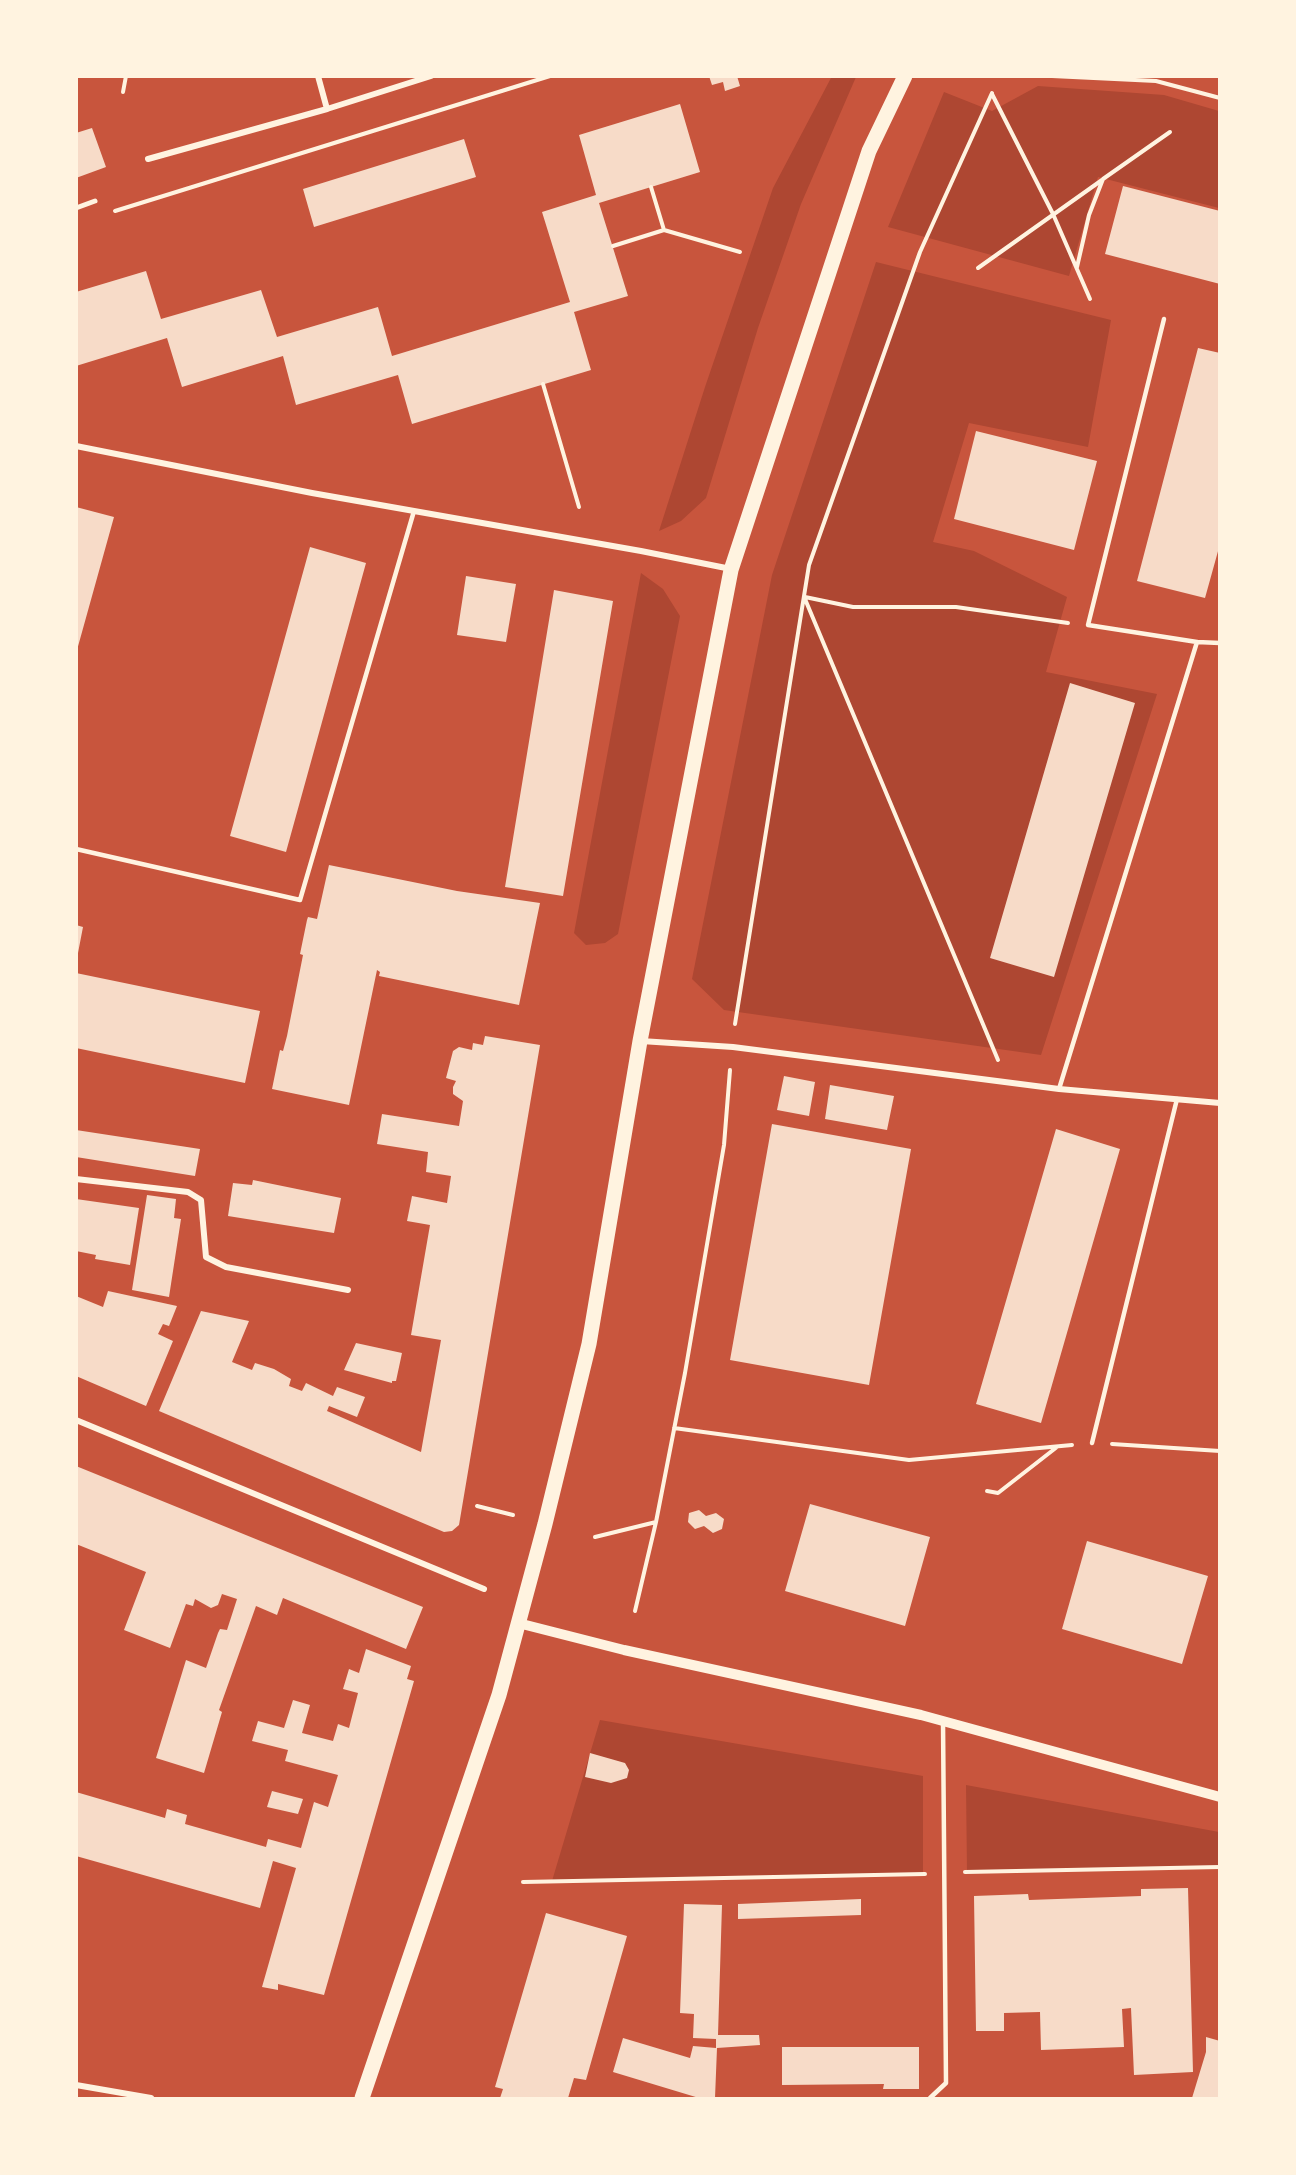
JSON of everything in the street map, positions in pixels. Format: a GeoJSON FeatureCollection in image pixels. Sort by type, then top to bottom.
{"type":"FeatureCollection","features":[{"type":"Feature","properties":{"kind":"main road"},"geometry":{"type":"LineString","coordinates":[[362,2098],[499,1695],[589,1344],[640,1041],[731,570],[869,151],[904,76]]}},
{"type":"Feature","properties":{"kind":"street"},"geometry":{"type":"LineString","coordinates":[[318,76],[327,109]]}},
{"type":"Feature","properties":{"kind":"street"},"geometry":{"type":"LineString","coordinates":[[148,159],[327,109],[430,76]]}},
{"type":"Feature","properties":{"kind":"street"},"geometry":{"type":"LineString","coordinates":[[76,208],[95,201]]}},
{"type":"Feature","properties":{"kind":"street"},"geometry":{"type":"LineString","coordinates":[[76,446],[312,493],[641,550],[731,570]]}},
{"type":"Feature","properties":{"kind":"street"},"geometry":{"type":"LineString","coordinates":[[640,1041],[733,1047],[1007,1080],[1059,1089],[1220,1103]]}},
{"type":"Feature","properties":{"kind":"street"},"geometry":{"type":"LineString","coordinates":[[76,1179],[188,1192],[201,1200],[206,1257],[226,1267],[348,1290]]}},
{"type":"Feature","properties":{"kind":"street"},"geometry":{"type":"LineString","coordinates":[[76,1420],[484,1589]]}},
{"type":"Feature","properties":{"kind":"street"},"geometry":{"type":"LineString","coordinates":[[518,1623],[624,1650],[943,1720],[1220,1797]]}},
{"type":"Feature","properties":{"kind":"street"},"geometry":{"type":"LineString","coordinates":[[76,2085],[151,2098]]}},
{"type":"Feature","properties":{"kind":"lane"},"geometry":{"type":"LineString","coordinates":[[1164,319],[1088,625],[1197,642],[1220,643]]}},
{"type":"Feature","properties":{"kind":"lane"},"geometry":{"type":"LineString","coordinates":[[76,849],[300,900],[414,511]]}},
{"type":"Feature","properties":{"kind":"lane"},"geometry":{"type":"LineString","coordinates":[[1059,1089],[1197,642]]}},
{"type":"Feature","properties":{"kind":"lane"},"geometry":{"type":"LineString","coordinates":[[1092,1443],[1178,1099]]}},
{"type":"Feature","properties":{"kind":"lane"},"geometry":{"type":"LineString","coordinates":[[930,2098],[946,2083],[943,1720]]}},
{"type":"Feature","properties":{"kind":"path"},"geometry":{"type":"LineString","coordinates":[[123,92],[126,76]]}},
{"type":"Feature","properties":{"kind":"path"},"geometry":{"type":"LineString","coordinates":[[113,212],[550,76]]}},
{"type":"Feature","properties":{"kind":"path"},"geometry":{"type":"LineString","coordinates":[[1052,76],[1156,81],[1220,98]]}},
{"type":"Feature","properties":{"kind":"path"},"geometry":{"type":"LineString","coordinates":[[635,1611],[656,1522],[674,1428],[724,1145],[733,1047],[809,565],[920,252],[992,93],[1053,214],[1090,299]]}},
{"type":"Feature","properties":{"kind":"path"},"geometry":{"type":"LineString","coordinates":[[978,268],[1170,132]]}},
{"type":"Feature","properties":{"kind":"path"},"geometry":{"type":"LineString","coordinates":[[1076,268],[1089,215],[1103,179]]}},
{"type":"Feature","properties":{"kind":"path"},"geometry":{"type":"LineString","coordinates":[[651,188],[664,230]]}},
{"type":"Feature","properties":{"kind":"path"},"geometry":{"type":"LineString","coordinates":[[613,246],[664,230],[740,252]]}},
{"type":"Feature","properties":{"kind":"path"},"geometry":{"type":"LineString","coordinates":[[543,384],[579,507]]}},
{"type":"Feature","properties":{"kind":"path"},"geometry":{"type":"LineString","coordinates":[[804,597],[853,607],[956,607],[1088,625]]}},
{"type":"Feature","properties":{"kind":"path"},"geometry":{"type":"LineString","coordinates":[[804,597],[1007,1080]]}},
{"type":"Feature","properties":{"kind":"path"},"geometry":{"type":"LineString","coordinates":[[674,1428],[909,1460],[1092,1443],[1220,1451]]}},
{"type":"Feature","properties":{"kind":"path"},"geometry":{"type":"LineString","coordinates":[[987,1491],[998,1493],[1059,1446]]}},
{"type":"Feature","properties":{"kind":"path"},"geometry":{"type":"LineString","coordinates":[[477,1506],[513,1515]]}},
{"type":"Feature","properties":{"kind":"path"},"geometry":{"type":"LineString","coordinates":[[595,1537],[656,1522]]}},
{"type":"Feature","properties":{"kind":"path"},"geometry":{"type":"LineString","coordinates":[[523,1882],[1220,1867]]}},
{"type":"Feature","properties":{"kind":"shaded area"},"geometry":{"type":"Polygon","coordinates":[[[832,76],[856,77],[801,204],[758,328],[706,498],[681,521],[659,531],[773,188],[832,76]]]}},
{"type":"Feature","properties":{"kind":"shaded area"},"geometry":{"type":"Polygon","coordinates":[[[1038,86],[1164,95],[1219,111],[1219,208],[1098,177],[1069,276],[888,227],[944,92],[992,111],[1038,86]]]}},
{"type":"Feature","properties":{"kind":"shaded area"},"geometry":{"type":"Polygon","coordinates":[[[876,262],[1111,320],[1088,447],[969,423],[933,542],[974,551],[1067,597],[1046,672],[1157,694],[1041,1055],[724,1010],[692,979],[772,575],[876,262]]]}},
{"type":"Feature","properties":{"kind":"shaded area"},"geometry":{"type":"Polygon","coordinates":[[[641,573],[663,589],[680,616],[618,934],[605,943],[586,945],[574,933],[641,573]]]}},
{"type":"Feature","properties":{"kind":"shaded area"},"geometry":{"type":"Polygon","coordinates":[[[600,1720],[923,1776],[923,1874],[552,1881],[600,1720]]]}},
{"type":"Feature","properties":{"kind":"shaded area"},"geometry":{"type":"Polygon","coordinates":[[[966,1785],[1219,1832],[1219,1867],[967,1872],[966,1785]]]}},
{"type":"Feature","properties":{"kind":"building"},"geometry":{"type":"Polygon","coordinates":[[[709,76],[737,76],[740,86],[725,91],[723,82],[712,85],[709,76]]]}},
{"type":"Feature","properties":{"kind":"building"},"geometry":{"type":"Polygon","coordinates":[[[680,104],[700,172],[599,203],[628,296],[574,312],[591,370],[412,424],[398,375],[296,405],[283,356],[182,387],[167,338],[76,366],[76,292],[146,271],[161,319],[261,290],[277,337],[378,307],[392,356],[570,302],[542,212],[596,195],[579,135],[680,104]]]}},
{"type":"Feature","properties":{"kind":"building"},"geometry":{"type":"Polygon","coordinates":[[[92,128],[106,167],[76,178],[76,133],[92,128]]]}},
{"type":"Feature","properties":{"kind":"building"},"geometry":{"type":"Polygon","coordinates":[[[464,139],[476,177],[314,227],[303,189],[464,139]]]}},
{"type":"Feature","properties":{"kind":"building"},"geometry":{"type":"Polygon","coordinates":[[[1123,186],[1220,211],[1220,284],[1105,254],[1123,186]]]}},
{"type":"Feature","properties":{"kind":"building"},"geometry":{"type":"Polygon","coordinates":[[[1198,348],[1220,353],[1220,544],[1205,598],[1137,581],[1198,348]]]}},
{"type":"Feature","properties":{"kind":"building"},"geometry":{"type":"Polygon","coordinates":[[[976,431],[1097,461],[1074,550],[954,519],[976,431]]]}},
{"type":"Feature","properties":{"kind":"building"},"geometry":{"type":"Polygon","coordinates":[[[76,507],[114,517],[77,650],[76,650],[76,507]]]}},
{"type":"Feature","properties":{"kind":"building"},"geometry":{"type":"Polygon","coordinates":[[[310,547],[366,563],[286,852],[230,836],[310,547]]]}},
{"type":"Feature","properties":{"kind":"building"},"geometry":{"type":"Polygon","coordinates":[[[466,576],[516,584],[506,642],[457,635],[466,576]]]}},
{"type":"Feature","properties":{"kind":"building"},"geometry":{"type":"Polygon","coordinates":[[[554,590],[613,601],[563,896],[505,887],[554,590]]]}},
{"type":"Feature","properties":{"kind":"building"},"geometry":{"type":"Polygon","coordinates":[[[1070,683],[1135,703],[1054,977],[990,958],[1070,683]]]}},
{"type":"Feature","properties":{"kind":"building"},"geometry":{"type":"Polygon","coordinates":[[[329,865],[457,891],[540,903],[519,1005],[379,976],[380,972],[377,970],[349,1105],[272,1089],[280,1050],[283,1051],[287,1036],[303,955],[300,954],[307,920],[308,917],[317,919],[329,865]]]}},
{"type":"Feature","properties":{"kind":"building"},"geometry":{"type":"Polygon","coordinates":[[[76,925],[83,927],[78,953],[76,953],[76,925]]]}},
{"type":"Feature","properties":{"kind":"building"},"geometry":{"type":"Polygon","coordinates":[[[76,973],[260,1011],[245,1083],[76,1048],[76,973]]]}},
{"type":"Feature","properties":{"kind":"building"},"geometry":{"type":"Polygon","coordinates":[[[485,1036],[540,1045],[459,1525],[452,1531],[444,1532],[159,1411],[201,1311],[249,1321],[232,1362],[252,1370],[255,1363],[274,1369],[291,1379],[289,1386],[302,1391],[306,1383],[333,1396],[337,1387],[365,1397],[357,1417],[329,1406],[327,1411],[421,1452],[441,1340],[411,1335],[430,1225],[407,1221],[412,1196],[447,1203],[451,1176],[426,1172],[428,1152],[377,1144],[382,1114],[459,1126],[463,1101],[453,1094],[456,1081],[446,1078],[453,1051],[459,1047],[472,1050],[473,1043],[483,1045],[485,1036]]]}},
{"type":"Feature","properties":{"kind":"building"},"geometry":{"type":"Polygon","coordinates":[[[784,1076],[815,1082],[809,1116],[777,1110],[784,1076]]]}},
{"type":"Feature","properties":{"kind":"building"},"geometry":{"type":"Polygon","coordinates":[[[830,1085],[894,1096],[887,1130],[825,1119],[830,1085]]]}},
{"type":"Feature","properties":{"kind":"building"},"geometry":{"type":"Polygon","coordinates":[[[772,1124],[911,1149],[869,1385],[730,1360],[772,1124]]]}},
{"type":"Feature","properties":{"kind":"building"},"geometry":{"type":"Polygon","coordinates":[[[1056,1129],[1120,1149],[1041,1423],[976,1404],[1056,1129]]]}},
{"type":"Feature","properties":{"kind":"building"},"geometry":{"type":"Polygon","coordinates":[[[76,1130],[200,1149],[195,1176],[76,1157],[76,1130]]]}},
{"type":"Feature","properties":{"kind":"building"},"geometry":{"type":"Polygon","coordinates":[[[253,1180],[341,1198],[334,1233],[228,1216],[233,1183],[252,1185],[253,1180]]]}},
{"type":"Feature","properties":{"kind":"building"},"geometry":{"type":"Polygon","coordinates":[[[147,1195],[176,1199],[174,1218],[181,1219],[169,1297],[132,1290],[147,1195]]]}},
{"type":"Feature","properties":{"kind":"building"},"geometry":{"type":"Polygon","coordinates":[[[76,1199],[139,1208],[130,1265],[95,1259],[96,1255],[76,1251],[76,1199]]]}},
{"type":"Feature","properties":{"kind":"building"},"geometry":{"type":"Polygon","coordinates":[[[108,1291],[177,1306],[169,1326],[163,1324],[158,1334],[173,1341],[146,1406],[76,1376],[76,1296],[103,1307],[108,1291]]]}},
{"type":"Feature","properties":{"kind":"building"},"geometry":{"type":"Polygon","coordinates":[[[356,1343],[402,1353],[396,1381],[392,1383],[344,1370],[356,1343]]]}},
{"type":"Feature","properties":{"kind":"building"},"geometry":{"type":"Polygon","coordinates":[[[76,1466],[423,1607],[406,1649],[283,1598],[277,1615],[256,1606],[219,1710],[222,1712],[204,1773],[156,1758],[186,1660],[206,1668],[220,1629],[227,1630],[237,1599],[222,1594],[218,1605],[211,1608],[195,1599],[193,1606],[186,1604],[170,1648],[124,1630],[146,1572],[76,1544],[76,1466]]]}},
{"type":"Feature","properties":{"kind":"building"},"geometry":{"type":"Polygon","coordinates":[[[810,1504],[930,1537],[905,1626],[785,1591],[810,1504]]]}},
{"type":"Feature","properties":{"kind":"building"},"geometry":{"type":"Polygon","coordinates":[[[699,1510],[706,1516],[716,1513],[724,1519],[722,1529],[713,1533],[704,1526],[695,1529],[688,1522],[689,1513],[699,1510]]]}},
{"type":"Feature","properties":{"kind":"building"},"geometry":{"type":"Polygon","coordinates":[[[1087,1541],[1208,1576],[1182,1664],[1062,1629],[1087,1541]]]}},
{"type":"Feature","properties":{"kind":"building"},"geometry":{"type":"Polygon","coordinates":[[[366,1649],[411,1666],[407,1679],[414,1681],[324,1995],[278,1984],[278,1990],[262,1987],[296,1868],[273,1861],[260,1908],[76,1856],[76,1792],[165,1818],[167,1809],[187,1815],[185,1824],[266,1847],[268,1839],[301,1848],[314,1802],[328,1807],[338,1775],[285,1761],[288,1750],[252,1741],[258,1721],[284,1728],[293,1700],[310,1705],[302,1733],[333,1741],[338,1724],[349,1728],[358,1693],[343,1689],[349,1669],[359,1673],[366,1649]]]}},
{"type":"Feature","properties":{"kind":"building"},"geometry":{"type":"Polygon","coordinates":[[[590,1753],[625,1763],[629,1770],[627,1778],[611,1783],[585,1777],[590,1753]]]}},
{"type":"Feature","properties":{"kind":"building"},"geometry":{"type":"Polygon","coordinates":[[[272,1791],[303,1799],[298,1814],[267,1807],[272,1791]]]}},
{"type":"Feature","properties":{"kind":"building"},"geometry":{"type":"Polygon","coordinates":[[[1188,1888],[1193,2072],[1134,2075],[1131,2008],[1122,2009],[1124,2047],[1041,2050],[1040,2012],[1004,2013],[1004,2031],[976,2031],[974,1896],[1028,1894],[1029,1900],[1141,1896],[1141,1889],[1188,1888]]]}},
{"type":"Feature","properties":{"kind":"building"},"geometry":{"type":"Polygon","coordinates":[[[861,1899],[861,1915],[738,1919],[738,1904],[861,1899]]]}},
{"type":"Feature","properties":{"kind":"building"},"geometry":{"type":"Polygon","coordinates":[[[684,1904],[722,1905],[718,2035],[759,2035],[760,2045],[717,2048],[715,2098],[699,2098],[613,2072],[623,2038],[690,2058],[693,2046],[716,2048],[716,2039],[693,2038],[694,2014],[680,2013],[684,1904]]]}},
{"type":"Feature","properties":{"kind":"building"},"geometry":{"type":"Polygon","coordinates":[[[546,1913],[627,1936],[586,2080],[574,2078],[568,2098],[500,2098],[503,2089],[495,2087],[546,1913]]]}},
{"type":"Feature","properties":{"kind":"building"},"geometry":{"type":"Polygon","coordinates":[[[1206,2037],[1220,2041],[1220,2098],[1192,2098],[1206,2052],[1206,2037]]]}},
{"type":"Feature","properties":{"kind":"building"},"geometry":{"type":"Polygon","coordinates":[[[782,2047],[919,2047],[919,2089],[883,2089],[884,2084],[782,2085],[782,2047]]]}}]}
